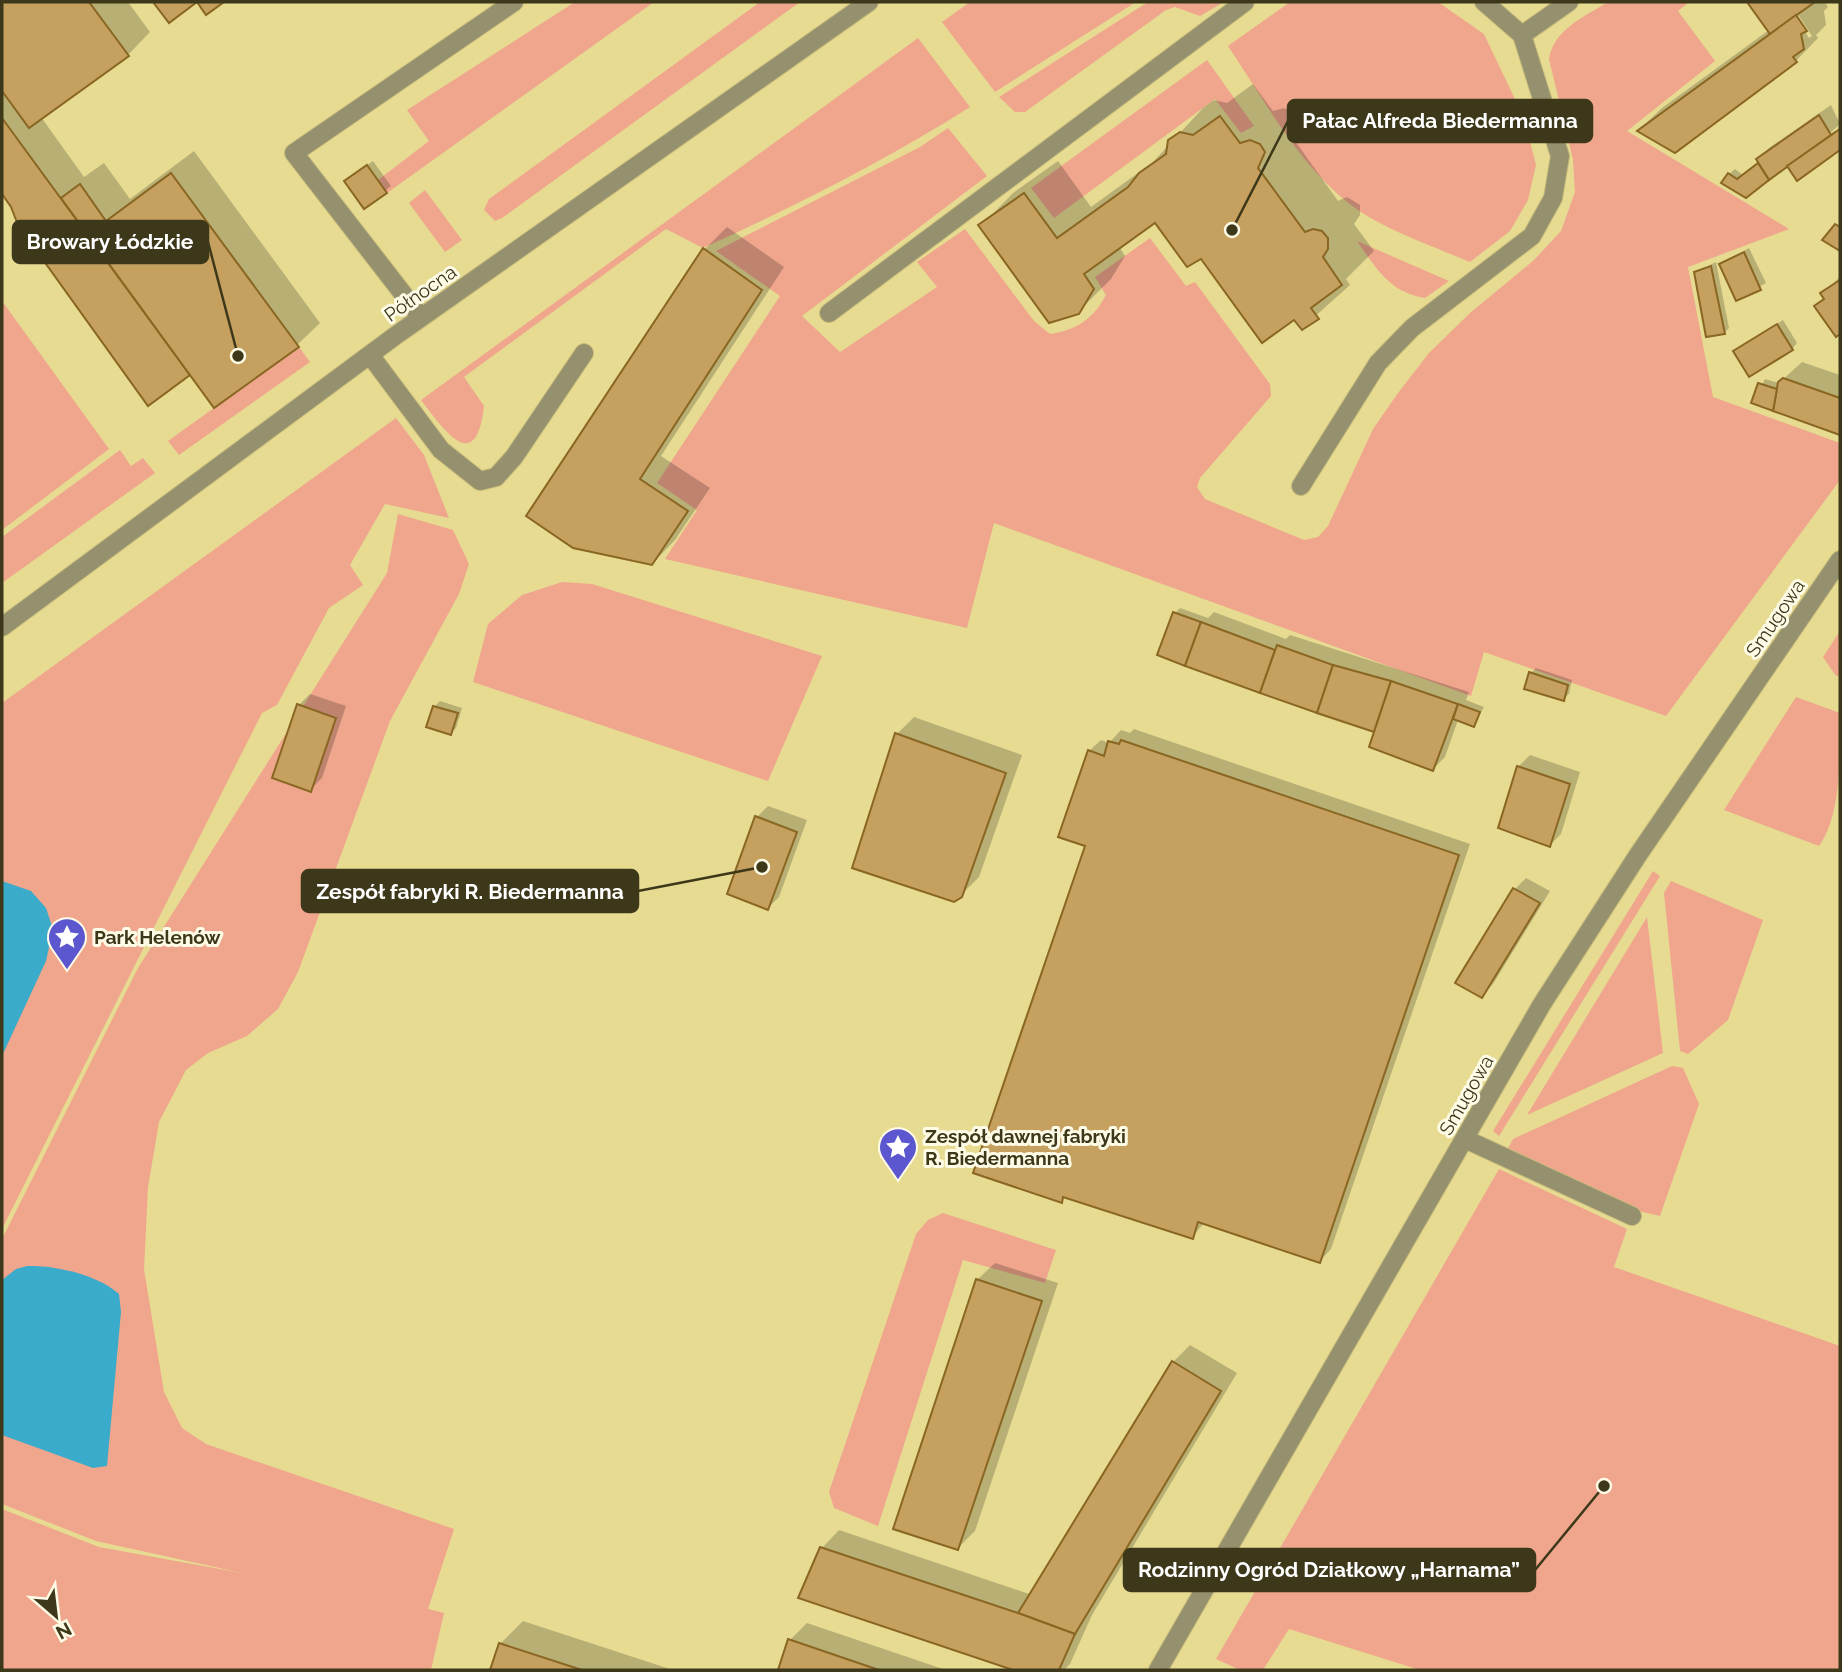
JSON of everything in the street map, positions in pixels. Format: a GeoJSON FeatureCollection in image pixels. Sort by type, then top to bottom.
{"type":"FeatureCollection","features":[{"type":"Feature","properties":{"kind":"street"},"geometry":{"type":"LineString","coordinates":[[422,317],[294,153],[514,2]]}},
{"type":"Feature","properties":{"kind":"street","name":"Północna"},"geometry":{"type":"LineString","coordinates":[[2,626],[422,317],[869,2]]}},
{"type":"Feature","properties":{"kind":"street"},"geometry":{"type":"LineString","coordinates":[[828,313],[1245,2]]}},
{"type":"Feature","properties":{"kind":"street"},"geometry":{"type":"LineString","coordinates":[[1301,486],[1378,363],[1412,328],[1532,236],[1553,198],[1560,156],[1522,35],[1484,2]]}},
{"type":"Feature","properties":{"kind":"street"},"geometry":{"type":"LineString","coordinates":[[1522,35],[1569,2]]}},
{"type":"Feature","properties":{"kind":"street"},"geometry":{"type":"LineString","coordinates":[[370,355],[441,450],[480,481],[496,477],[514,457],[584,354]]}},
{"type":"Feature","properties":{"kind":"street","name":"Smugowa"},"geometry":{"type":"LineString","coordinates":[[1158,1670],[1542,1004],[1605,905],[1840,560]]}},
{"type":"Feature","properties":{"kind":"street"},"geometry":{"type":"LineString","coordinates":[[1465,1139],[1632,1216]]}},
{"type":"Feature","properties":{"kind":"shaded area"},"geometry":{"type":"Polygon","coordinates":[[[575,2],[654,2],[387,193],[378,180],[429,141],[407,110],[575,2]]]}},
{"type":"Feature","properties":{"kind":"shaded area"},"geometry":{"type":"Polygon","coordinates":[[[760,2],[800,2],[502,218],[495,221],[484,210],[489,199],[760,2]]]}},
{"type":"Feature","properties":{"kind":"shaded area"},"geometry":{"type":"Polygon","coordinates":[[[970,2],[1136,2],[995,92],[942,22],[970,2]]]}},
{"type":"Feature","properties":{"kind":"shaded area"},"geometry":{"type":"Polygon","coordinates":[[[1148,2],[1224,2],[1200,16],[1175,7],[1166,10],[1025,112],[1015,112],[999,97],[1148,2]]]}},
{"type":"Feature","properties":{"kind":"shaded area"},"geometry":{"type":"Polygon","coordinates":[[[1290,2],[1438,2],[1484,34],[1524,118],[1536,165],[1528,200],[1510,231],[1470,262],[1376,221],[1352,206],[1330,187],[1292,143],[1228,46],[1290,2]]]}},
{"type":"Feature","properties":{"kind":"shaded area"},"geometry":{"type":"Polygon","coordinates":[[[1608,2],[1689,2],[1678,11],[1715,61],[1627,131],[1789,229],[1688,267],[1713,397],[1840,443],[1840,480],[1666,716],[1484,652],[1471,696],[994,523],[967,628],[665,559],[697,510],[657,483],[780,296],[716,251],[920,147],[948,128],[987,176],[802,316],[840,352],[937,287],[917,262],[965,229],[1034,321],[1050,334],[1060,332],[1083,322],[1096,311],[1106,295],[1095,277],[1150,238],[1186,286],[1195,282],[1270,384],[1271,396],[1200,478],[1197,487],[1205,499],[1304,540],[1318,537],[1328,526],[1373,429],[1429,353],[1470,313],[1533,261],[1561,231],[1575,192],[1573,160],[1549,59],[1557,40],[1571,25],[1608,2]]]}},
{"type":"Feature","properties":{"kind":"shaded area"},"geometry":{"type":"Polygon","coordinates":[[[918,38],[970,107],[839,182],[703,248],[666,229],[464,377],[484,406],[480,427],[474,439],[467,443],[458,441],[439,424],[421,400],[918,38]]]}},
{"type":"Feature","properties":{"kind":"shaded area"},"geometry":{"type":"Polygon","coordinates":[[[1207,60],[1254,126],[1241,133],[1215,99],[1054,218],[1031,188],[1207,60]]]}},
{"type":"Feature","properties":{"kind":"shaded area"},"geometry":{"type":"Polygon","coordinates":[[[425,190],[462,240],[445,252],[409,203],[425,190]]]}},
{"type":"Feature","properties":{"kind":"shaded area"},"geometry":{"type":"Polygon","coordinates":[[[1357,241],[1449,281],[1425,298],[1413,295],[1385,278],[1357,241]]]}},
{"type":"Feature","properties":{"kind":"shaded area"},"geometry":{"type":"Polygon","coordinates":[[[2,301],[109,449],[2,530],[2,301]]]}},
{"type":"Feature","properties":{"kind":"shaded area"},"geometry":{"type":"Polygon","coordinates":[[[299,347],[310,362],[179,455],[168,441],[299,347]]]}},
{"type":"Feature","properties":{"kind":"shaded area","name":"Park Helenów"},"geometry":{"type":"Polygon","coordinates":[[[396,418],[424,455],[449,518],[385,504],[350,565],[363,585],[329,608],[277,705],[262,713],[2,1229],[2,703],[396,418]]]}},
{"type":"Feature","properties":{"kind":"shaded area"},"geometry":{"type":"Polygon","coordinates":[[[120,450],[131,466],[143,458],[155,473],[2,583],[2,537],[120,450]]]}},
{"type":"Feature","properties":{"kind":"shaded area"},"geometry":{"type":"Polygon","coordinates":[[[398,514],[453,530],[469,564],[459,594],[390,721],[298,972],[278,1009],[247,1036],[208,1053],[186,1070],[159,1122],[148,1187],[144,1269],[164,1392],[182,1428],[206,1444],[454,1529],[428,1609],[444,1613],[431,1670],[2,1670],[2,1509],[99,1547],[242,1573],[96,1541],[2,1504],[2,1239],[138,968],[387,573],[398,514]]]}},
{"type":"Feature","properties":{"kind":"shaded area"},"geometry":{"type":"Polygon","coordinates":[[[562,582],[592,584],[822,656],[768,781],[473,682],[488,624],[522,595],[562,582]]]}},
{"type":"Feature","properties":{"kind":"shaded area"},"geometry":{"type":"Polygon","coordinates":[[[1840,631],[1840,675],[1836,676],[1823,657],[1840,631]]]}},
{"type":"Feature","properties":{"kind":"shaded area"},"geometry":{"type":"Polygon","coordinates":[[[1796,697],[1840,713],[1836,801],[1827,833],[1819,846],[1724,810],[1796,697]]]}},
{"type":"Feature","properties":{"kind":"shaded area"},"geometry":{"type":"Polygon","coordinates":[[[1653,871],[1660,876],[1499,1136],[1493,1131],[1653,871]]]}},
{"type":"Feature","properties":{"kind":"shaded area"},"geometry":{"type":"Polygon","coordinates":[[[1671,881],[1763,920],[1728,1020],[1688,1054],[1680,1051],[1664,893],[1671,881]]]}},
{"type":"Feature","properties":{"kind":"shaded area"},"geometry":{"type":"Polygon","coordinates":[[[1647,917],[1663,1053],[1527,1115],[1647,917]]]}},
{"type":"Feature","properties":{"kind":"shaded area"},"geometry":{"type":"Polygon","coordinates":[[[1672,1066],[1683,1068],[1699,1104],[1660,1216],[1634,1210],[1506,1152],[1513,1139],[1672,1066]]]}},
{"type":"Feature","properties":{"kind":"shaded area"},"geometry":{"type":"Polygon","coordinates":[[[1499,1169],[1627,1229],[1614,1267],[1840,1346],[1840,1670],[1420,1670],[1289,1629],[1263,1670],[1240,1670],[1216,1659],[1499,1169]]]}},
{"type":"Feature","properties":{"kind":"shaded area"},"geometry":{"type":"Polygon","coordinates":[[[943,1213],[1056,1250],[1045,1283],[963,1260],[878,1526],[834,1508],[829,1492],[916,1234],[928,1220],[943,1213]]]}},
{"type":"Feature","properties":{"kind":"water"},"geometry":{"type":"Polygon","coordinates":[[[2,881],[31,891],[46,908],[53,929],[46,961],[2,1056],[2,881]]]}},
{"type":"Feature","properties":{"kind":"water"},"geometry":{"type":"Polygon","coordinates":[[[27,1266],[50,1267],[76,1273],[100,1281],[119,1294],[121,1312],[107,1466],[93,1468],[2,1435],[2,1280],[16,1269],[27,1266]]]}},
{"type":"Feature","properties":{"kind":"building"},"geometry":{"type":"Polygon","coordinates":[[[2,2],[89,2],[129,56],[29,128],[2,91],[2,2]]]}},
{"type":"Feature","properties":{"kind":"building"},"geometry":{"type":"Polygon","coordinates":[[[153,2],[197,2],[169,23],[153,2]]]}},
{"type":"Feature","properties":{"kind":"building"},"geometry":{"type":"Polygon","coordinates":[[[197,2],[224,2],[206,15],[197,2]]]}},
{"type":"Feature","properties":{"kind":"building"},"geometry":{"type":"Polygon","coordinates":[[[1747,2],[1815,2],[1770,34],[1747,2]]]}},
{"type":"Feature","properties":{"kind":"building"},"geometry":{"type":"Polygon","coordinates":[[[1796,15],[1807,31],[1801,34],[1804,49],[1793,57],[1797,62],[1675,153],[1637,131],[1796,15]]]}},
{"type":"Feature","properties":{"kind":"building"},"geometry":{"type":"Polygon","coordinates":[[[1819,115],[1831,135],[1769,180],[1756,159],[1819,115]]]}},
{"type":"Feature","properties":{"kind":"building"},"geometry":{"type":"Polygon","coordinates":[[[1220,116],[1240,143],[1250,140],[1260,144],[1265,152],[1258,168],[1305,232],[1313,229],[1322,231],[1328,238],[1328,249],[1323,257],[1342,285],[1311,308],[1319,319],[1302,330],[1294,320],[1262,343],[1201,259],[1187,267],[1155,223],[1084,274],[1094,289],[1079,314],[1049,323],[978,225],[1024,193],[1057,238],[1128,187],[1139,173],[1166,154],[1168,140],[1180,132],[1193,135],[1220,116]]]}},
{"type":"Feature","properties":{"kind":"building"},"geometry":{"type":"Polygon","coordinates":[[[2,118],[190,375],[148,406],[18,225],[2,194],[2,118]]]}},
{"type":"Feature","properties":{"kind":"building"},"geometry":{"type":"Polygon","coordinates":[[[1840,129],[1840,150],[1797,181],[1787,166],[1840,129]]]}},
{"type":"Feature","properties":{"kind":"building"},"geometry":{"type":"Polygon","coordinates":[[[1758,163],[1769,180],[1746,198],[1721,183],[1728,173],[1737,179],[1758,163]]]}},
{"type":"Feature","properties":{"kind":"building"},"geometry":{"type":"Polygon","coordinates":[[[367,165],[387,193],[364,209],[344,181],[367,165]]]}},
{"type":"Feature","properties":{"kind":"building"},"geometry":{"type":"Polygon","coordinates":[[[171,173],[299,347],[214,408],[61,198],[80,184],[106,221],[171,173]]]}},
{"type":"Feature","properties":{"kind":"building"},"geometry":{"type":"Polygon","coordinates":[[[1835,224],[1840,227],[1840,251],[1822,240],[1835,224]]]}},
{"type":"Feature","properties":{"kind":"building"},"geometry":{"type":"Polygon","coordinates":[[[703,248],[762,290],[640,479],[688,511],[652,565],[573,548],[526,516],[703,248]]]}},
{"type":"Feature","properties":{"kind":"building"},"geometry":{"type":"Polygon","coordinates":[[[1744,252],[1761,290],[1736,301],[1719,264],[1744,252]]]}},
{"type":"Feature","properties":{"kind":"building"},"geometry":{"type":"Polygon","coordinates":[[[1711,266],[1725,334],[1706,337],[1694,272],[1711,266]]]}},
{"type":"Feature","properties":{"kind":"building"},"geometry":{"type":"Polygon","coordinates":[[[1840,280],[1840,334],[1836,337],[1814,306],[1824,299],[1820,293],[1840,280]]]}},
{"type":"Feature","properties":{"kind":"building"},"geometry":{"type":"Polygon","coordinates":[[[1777,324],[1793,350],[1749,377],[1733,351],[1777,324]]]}},
{"type":"Feature","properties":{"kind":"building"},"geometry":{"type":"Polygon","coordinates":[[[1783,378],[1840,398],[1840,435],[1773,411],[1778,382],[1783,378]]]}},
{"type":"Feature","properties":{"kind":"building"},"geometry":{"type":"Polygon","coordinates":[[[1758,383],[1777,389],[1773,411],[1751,403],[1758,383]]]}},
{"type":"Feature","properties":{"kind":"building"},"geometry":{"type":"Polygon","coordinates":[[[1173,612],[1201,622],[1185,666],[1157,655],[1173,612]]]}},
{"type":"Feature","properties":{"kind":"building"},"geometry":{"type":"Polygon","coordinates":[[[1201,622],[1275,650],[1260,693],[1185,666],[1201,622]]]}},
{"type":"Feature","properties":{"kind":"building"},"geometry":{"type":"Polygon","coordinates":[[[1277,645],[1333,665],[1317,713],[1260,693],[1277,645]]]}},
{"type":"Feature","properties":{"kind":"building"},"geometry":{"type":"Polygon","coordinates":[[[1333,665],[1391,681],[1374,732],[1317,713],[1333,665]]]}},
{"type":"Feature","properties":{"kind":"building"},"geometry":{"type":"Polygon","coordinates":[[[1529,672],[1568,685],[1564,701],[1524,689],[1529,672]]]}},
{"type":"Feature","properties":{"kind":"building"},"geometry":{"type":"Polygon","coordinates":[[[1391,681],[1458,704],[1433,771],[1369,747],[1391,681]]]}},
{"type":"Feature","properties":{"kind":"building"},"geometry":{"type":"Polygon","coordinates":[[[297,704],[336,718],[311,792],[272,778],[297,704]]]}},
{"type":"Feature","properties":{"kind":"building"},"geometry":{"type":"Polygon","coordinates":[[[1458,704],[1480,712],[1474,727],[1453,719],[1458,704]]]}},
{"type":"Feature","properties":{"kind":"building"},"geometry":{"type":"Polygon","coordinates":[[[433,706],[458,713],[451,735],[426,727],[433,706]]]}},
{"type":"Feature","properties":{"kind":"building"},"geometry":{"type":"Polygon","coordinates":[[[895,733],[1006,773],[962,897],[954,902],[852,868],[895,733]]]}},
{"type":"Feature","properties":{"kind":"building"},"geometry":{"type":"Polygon","coordinates":[[[1121,740],[1459,855],[1320,1263],[1198,1222],[1193,1239],[1063,1197],[1062,1203],[973,1173],[1085,846],[1058,837],[1088,750],[1104,756],[1108,741],[1119,744],[1121,740]]]}},
{"type":"Feature","properties":{"kind":"building"},"geometry":{"type":"Polygon","coordinates":[[[1517,766],[1570,784],[1550,847],[1498,828],[1517,766]]]}},
{"type":"Feature","properties":{"kind":"building"},"geometry":{"type":"Polygon","coordinates":[[[755,816],[797,832],[768,910],[727,894],[755,816]]]}},
{"type":"Feature","properties":{"kind":"building"},"geometry":{"type":"Polygon","coordinates":[[[1513,888],[1540,903],[1482,998],[1455,983],[1513,888]]]}},
{"type":"Feature","properties":{"kind":"building"},"geometry":{"type":"Polygon","coordinates":[[[976,1279],[1042,1301],[958,1550],[893,1529],[976,1279]]]}},
{"type":"Feature","properties":{"kind":"building"},"geometry":{"type":"Polygon","coordinates":[[[1172,1361],[1221,1391],[1075,1634],[1018,1613],[1172,1361]]]}},
{"type":"Feature","properties":{"kind":"building"},"geometry":{"type":"Polygon","coordinates":[[[820,1547],[1075,1634],[1059,1670],[1013,1670],[798,1598],[820,1547]]]}},
{"type":"Feature","properties":{"kind":"building"},"geometry":{"type":"Polygon","coordinates":[[[788,1639],[879,1670],[778,1670],[788,1639]]]}},
{"type":"Feature","properties":{"kind":"building"},"geometry":{"type":"Polygon","coordinates":[[[499,1643],[582,1670],[490,1670],[499,1643]]]}},
{"type":"Feature","properties":{"kind":"place","name":"Pałac Alfreda Biedermanna"},"geometry":{"type":"Point","coordinates":[1232,230]}},
{"type":"Feature","properties":{"kind":"place","name":"Browary Łódzkie"},"geometry":{"type":"Point","coordinates":[238,356]}},
{"type":"Feature","properties":{"kind":"place","name":"Zespół fabryki R. Biedermanna"},"geometry":{"type":"Point","coordinates":[762,867]}},
{"type":"Feature","properties":{"kind":"place","name":"Park Helenów"},"geometry":{"type":"Point","coordinates":[67,971]}},
{"type":"Feature","properties":{"kind":"place","name":"Zespół dawnej fabryki R. Biedermanna"},"geometry":{"type":"Point","coordinates":[898,1181]}},
{"type":"Feature","properties":{"kind":"place","name":"Rodzinny Ogród Działkowy „Harnama”"},"geometry":{"type":"Point","coordinates":[1604,1486]}}]}
